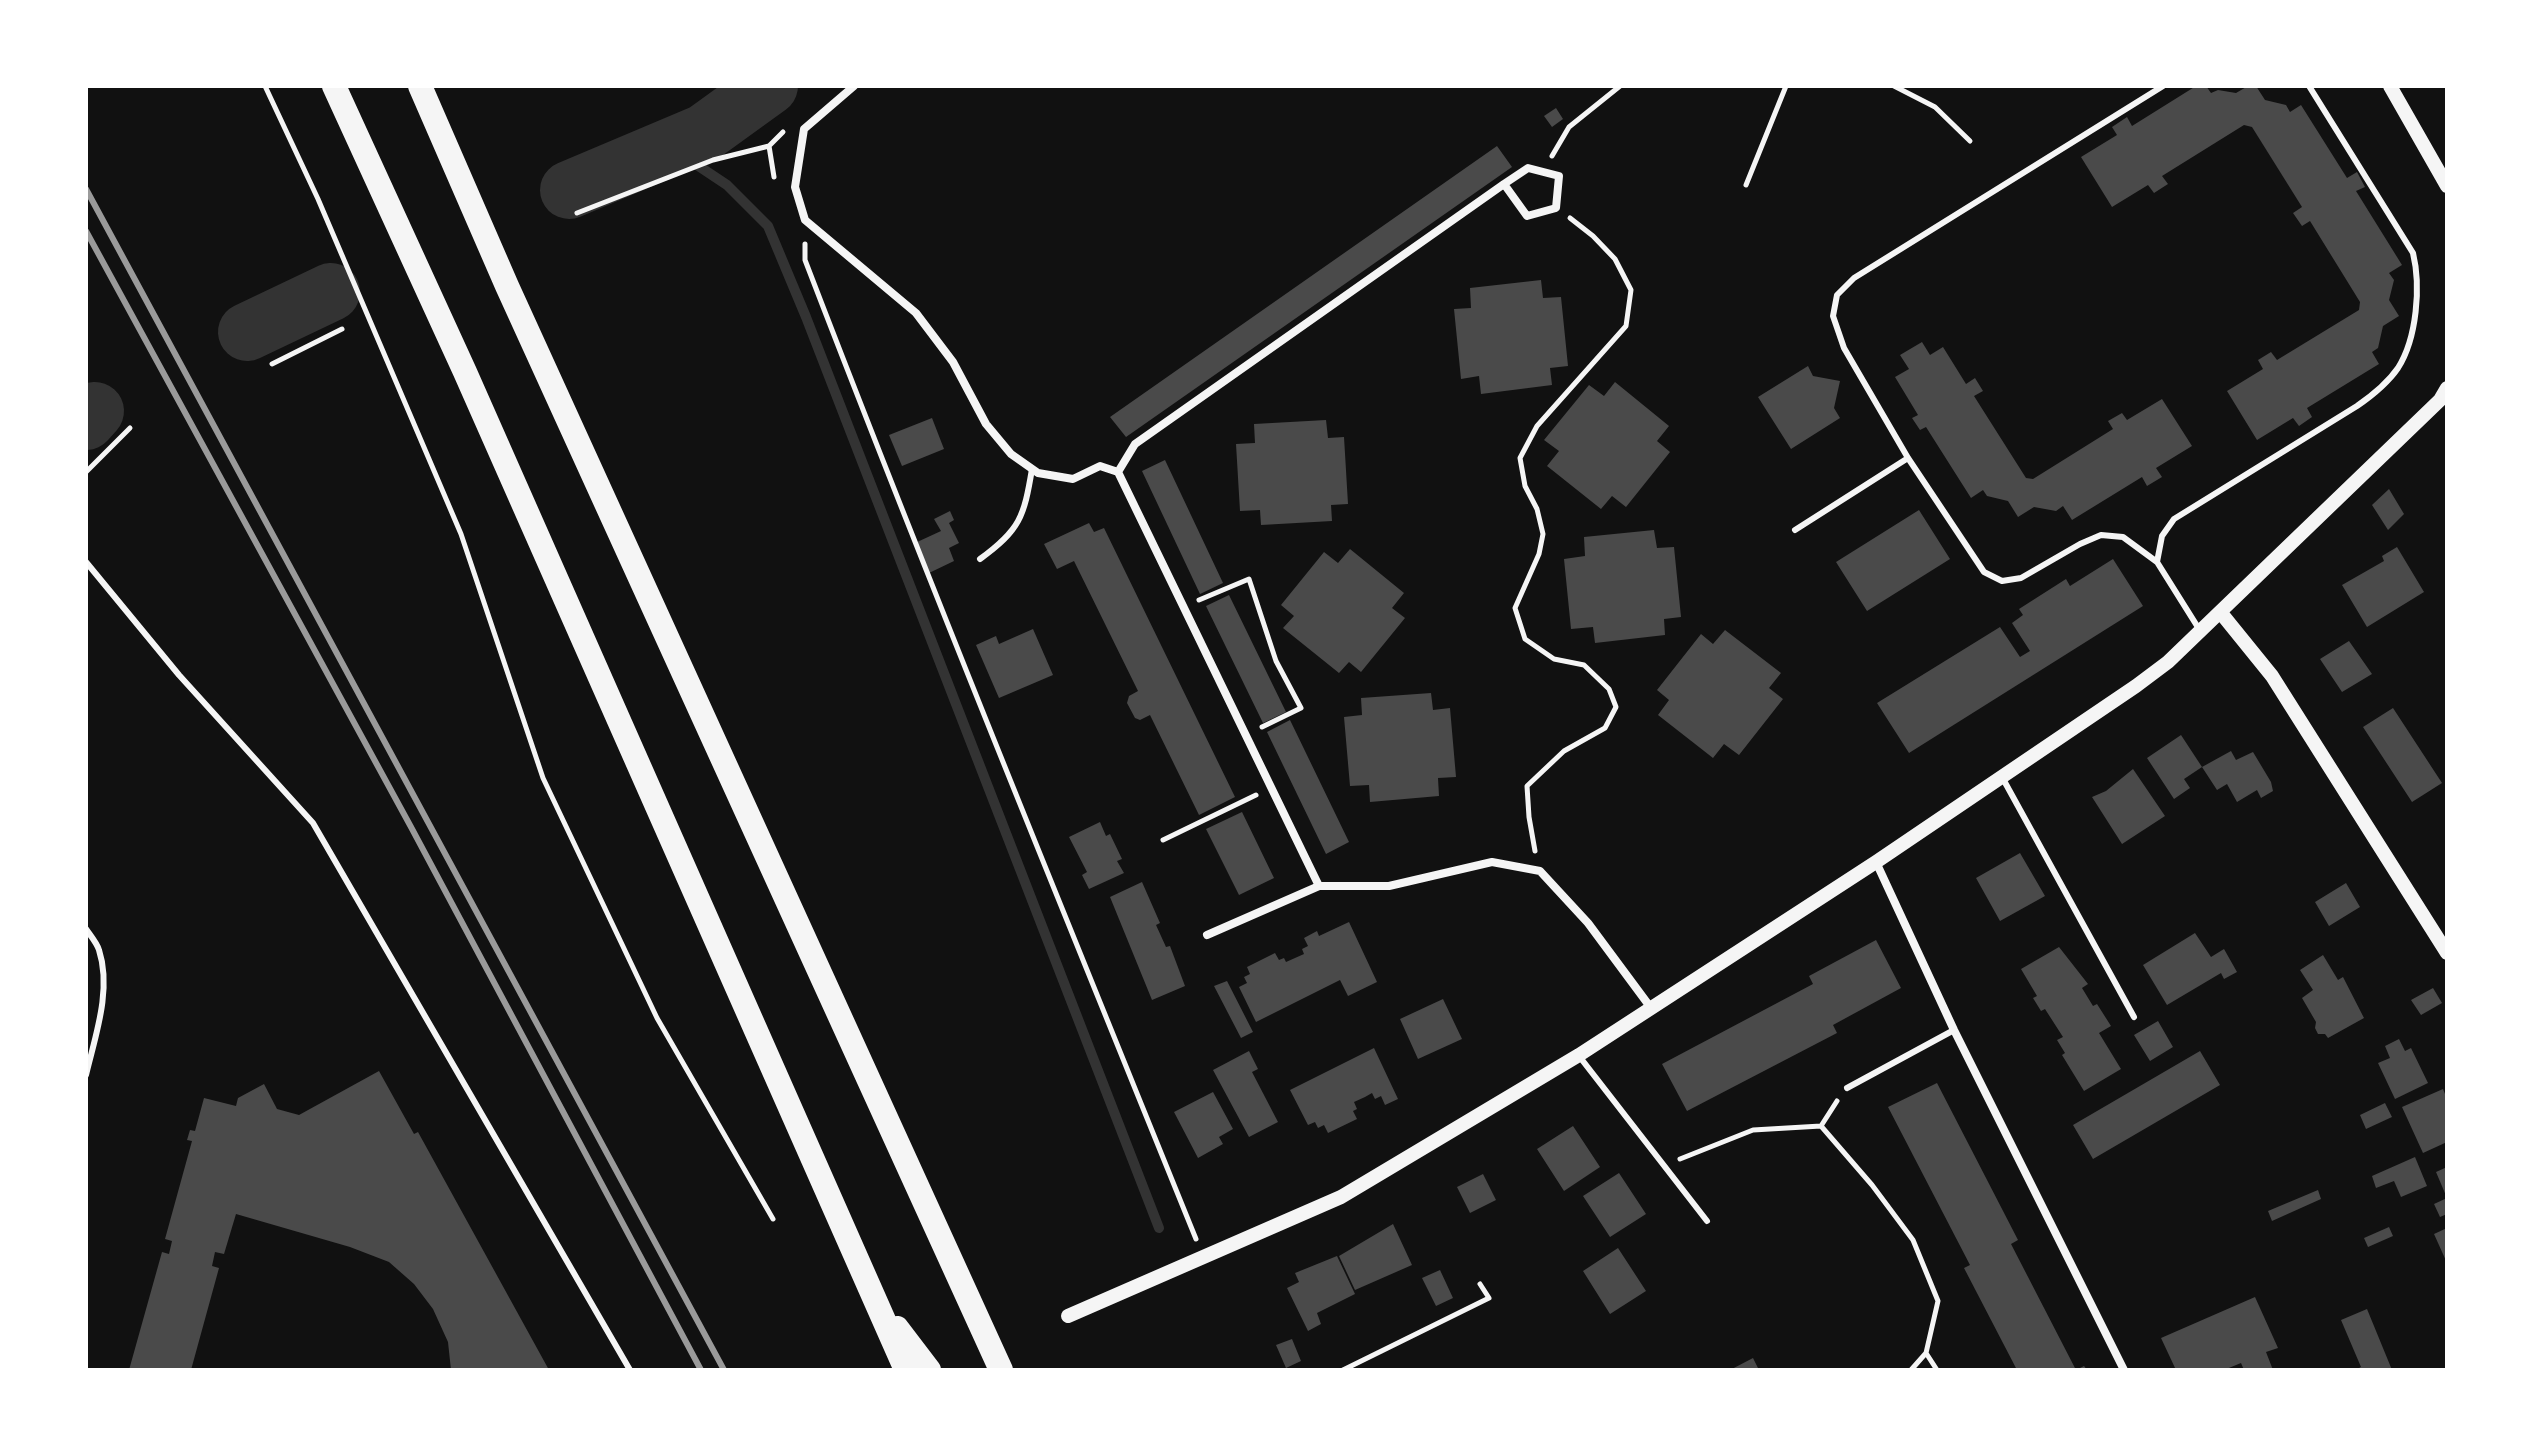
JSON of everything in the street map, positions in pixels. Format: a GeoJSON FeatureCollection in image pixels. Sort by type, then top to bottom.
{"type":"FeatureCollection","features":[{"type":"Feature","properties":{"kind":"highway"},"geometry":{"type":"LineString","coordinates":[[334,86],[465,372],[906,1370]]}},
{"type":"Feature","properties":{"kind":"highway"},"geometry":{"type":"LineString","coordinates":[[420,86],[514,300],[1001,1370]]}},
{"type":"Feature","properties":{"kind":"highway"},"geometry":{"type":"LineString","coordinates":[[875,1300],[929,1370]]}},
{"type":"Feature","properties":{"kind":"street"},"geometry":{"type":"LineString","coordinates":[[854,86],[804,129],[795,187],[805,220],[916,313],[953,362],[986,424],[1011,454],[1038,473],[1073,479],[1100,466],[1118,472],[1319,886]]}},
{"type":"Feature","properties":{"kind":"street"},"geometry":{"type":"LineString","coordinates":[[2390,86],[2447,186]]}},
{"type":"Feature","properties":{"kind":"street"},"geometry":{"type":"LineString","coordinates":[[1118,472],[1135,444],[1504,184],[1528,168],[1559,176],[1556,208],[1527,216],[1504,184]]}},
{"type":"Feature","properties":{"kind":"street"},"geometry":{"type":"LineString","coordinates":[[1068,1316],[1341,1197],[1579,1055],[1876,862],[2136,686],[2221,613],[2440,400],[2447,388]]}},
{"type":"Feature","properties":{"kind":"street"},"geometry":{"type":"LineString","coordinates":[[2221,613],[2272,676],[2447,953]]}},
{"type":"Feature","properties":{"kind":"street"},"geometry":{"type":"LineString","coordinates":[[1207,935],[1319,886],[1389,886],[1492,862],[1540,871],[1588,923],[1651,1008]]}},
{"type":"Feature","properties":{"kind":"street"},"geometry":{"type":"LineString","coordinates":[[1876,862],[1954,1030],[2124,1370]]}},
{"type":"Feature","properties":{"kind":"lane"},"geometry":{"type":"LineString","coordinates":[[2163,86],[1854,278],[1837,295],[1833,316],[1844,348],[1908,458],[1969,554],[1984,572],[2002,581],[2021,578],[2101,535],[2123,537],[2157,562],[2201,632]]}},
{"type":"Feature","properties":{"kind":"lane"},"geometry":{"type":"LineString","coordinates":[[2157,562],[2162,536],[2174,519],[2382,388],[2400,365],[2409,338],[2418,295],[2418,273],[2413,253],[2309,86]]}},
{"type":"Feature","properties":{"kind":"lane"},"geometry":{"type":"LineString","coordinates":[[1795,530],[1908,458]]}},
{"type":"Feature","properties":{"kind":"lane"},"geometry":{"type":"LineString","coordinates":[[980,559],[1005,541],[1025,511],[1032,469]]}},
{"type":"Feature","properties":{"kind":"lane"},"geometry":{"type":"LineString","coordinates":[[86,562],[179,675],[313,823],[630,1370]]}},
{"type":"Feature","properties":{"kind":"lane"},"geometry":{"type":"LineString","coordinates":[[2002,777],[2134,1017]]}},
{"type":"Feature","properties":{"kind":"lane"},"geometry":{"type":"LineString","coordinates":[[86,929],[99,949],[103,980],[102,1006],[86,1075]]}},
{"type":"Feature","properties":{"kind":"lane"},"geometry":{"type":"LineString","coordinates":[[1847,1088],[1954,1030]]}},
{"type":"Feature","properties":{"kind":"lane"},"geometry":{"type":"LineString","coordinates":[[1579,1055],[1707,1221]]}},
{"type":"Feature","properties":{"kind":"path"},"geometry":{"type":"LineString","coordinates":[[265,86],[318,199],[461,534],[543,778],[657,1018],[773,1219]]}},
{"type":"Feature","properties":{"kind":"path"},"geometry":{"type":"LineString","coordinates":[[1543,171],[1569,127],[1620,86]]}},
{"type":"Feature","properties":{"kind":"path"},"geometry":{"type":"LineString","coordinates":[[1746,185],[1786,86]]}},
{"type":"Feature","properties":{"kind":"path"},"geometry":{"type":"LineString","coordinates":[[1894,86],[1935,107],[1970,141]]}},
{"type":"Feature","properties":{"kind":"path"},"geometry":{"type":"LineString","coordinates":[[577,213],[713,160],[769,146],[789,126]]}},
{"type":"Feature","properties":{"kind":"path"},"geometry":{"type":"LineString","coordinates":[[769,146],[776,184]]}},
{"type":"Feature","properties":{"kind":"path"},"geometry":{"type":"LineString","coordinates":[[1540,871],[1529,817],[1527,786],[1564,751],[1605,728],[1616,707],[1609,689],[1584,665],[1554,659],[1525,639],[1515,608],[1539,554],[1543,534],[1537,509],[1525,486],[1520,458],[1537,426],[1626,326],[1631,290],[1615,259],[1585,229],[1556,208]]}},
{"type":"Feature","properties":{"kind":"path"},"geometry":{"type":"LineString","coordinates":[[805,220],[805,260],[867,422],[1203,1257]]}},
{"type":"Feature","properties":{"kind":"path"},"geometry":{"type":"LineString","coordinates":[[272,364],[342,329]]}},
{"type":"Feature","properties":{"kind":"path"},"geometry":{"type":"LineString","coordinates":[[86,472],[130,428]]}},
{"type":"Feature","properties":{"kind":"path"},"geometry":{"type":"LineString","coordinates":[[1184,607],[1249,579],[1276,661],[1301,708],[1246,735]]}},
{"type":"Feature","properties":{"kind":"path"},"geometry":{"type":"LineString","coordinates":[[1163,840],[1272,788]]}},
{"type":"Feature","properties":{"kind":"path"},"geometry":{"type":"LineString","coordinates":[[1821,1126],[1847,1088]]}},
{"type":"Feature","properties":{"kind":"path"},"geometry":{"type":"LineString","coordinates":[[1665,1167],[1753,1130],[1821,1126]]}},
{"type":"Feature","properties":{"kind":"path"},"geometry":{"type":"LineString","coordinates":[[1821,1126],[1872,1185],[1913,1240],[1938,1301],[1926,1353],[1911,1370]]}},
{"type":"Feature","properties":{"kind":"path"},"geometry":{"type":"LineString","coordinates":[[1343,1370],[1489,1298],[1480,1284]]}},
{"type":"Feature","properties":{"kind":"path"},"geometry":{"type":"LineString","coordinates":[[1926,1353],[1937,1370]]}},
{"type":"Feature","properties":{"kind":"building"},"geometry":{"type":"Polygon","coordinates":[[[2196,86],[2206,86],[2211,93],[2218,90],[2236,93],[2248,86],[2256,86],[2265,100],[2286,105],[2290,112],[2301,105],[2347,178],[2357,172],[2365,187],[2356,191],[2402,265],[2389,273],[2394,280],[2389,300],[2399,316],[2383,326],[2378,348],[2372,352],[2379,364],[2307,408],[2312,417],[2299,426],[2293,418],[2257,440],[2227,391],[2263,369],[2258,360],[2271,352],[2277,360],[2359,310],[2360,302],[2310,221],[2302,226],[2293,213],[2302,207],[2252,127],[2244,125],[2162,176],[2168,184],[2154,193],[2148,185],[2112,207],[2081,157],[2117,135],[2112,127],[2127,117],[2132,126],[2196,86]]]}},
{"type":"Feature","properties":{"kind":"building"},"geometry":{"type":"Polygon","coordinates":[[[1556,108],[1563,119],[1552,127],[1544,116],[1556,108]]]}},
{"type":"Feature","properties":{"kind":"building"},"geometry":{"type":"Polygon","coordinates":[[[1497,146],[1512,167],[1126,437],[1110,417],[1497,146]]]}},
{"type":"Feature","properties":{"kind":"building"},"geometry":{"type":"Polygon","coordinates":[[[1541,280],[1543,298],[1561,297],[1568,366],[1550,368],[1552,385],[1481,394],[1479,376],[1461,379],[1454,309],[1471,308],[1470,288],[1541,280]]]}},
{"type":"Feature","properties":{"kind":"building"},"geometry":{"type":"Polygon","coordinates":[[[1922,342],[1930,355],[1943,347],[1966,384],[1975,378],[1983,391],[1974,396],[2026,478],[2033,479],[2113,429],[2108,421],[2122,413],[2127,420],[2162,399],[2192,446],[2156,468],[2162,477],[2147,486],[2142,477],[2072,520],[2063,506],[2056,511],[2034,507],[2018,517],[2008,501],[1987,496],[1983,490],[1971,498],[1926,427],[1920,430],[1912,418],[1918,415],[1895,377],[1909,369],[1900,355],[1922,342]]]}},
{"type":"Feature","properties":{"kind":"building"},"geometry":{"type":"Polygon","coordinates":[[[1808,366],[1813,376],[1840,381],[1834,408],[1840,418],[1791,449],[1758,397],[1808,366]]]}},
{"type":"Feature","properties":{"kind":"building"},"geometry":{"type":"Polygon","coordinates":[[[1615,382],[1669,426],[1657,441],[1670,452],[1626,507],[1612,496],[1601,509],[1547,466],[1559,451],[1544,440],[1589,385],[1604,396],[1615,382]]]}},
{"type":"Feature","properties":{"kind":"building"},"geometry":{"type":"Polygon","coordinates":[[[932,418],[944,449],[902,466],[889,435],[932,418]]]}},
{"type":"Feature","properties":{"kind":"building"},"geometry":{"type":"Polygon","coordinates":[[[1326,420],[1328,438],[1344,437],[1348,504],[1331,505],[1332,521],[1261,525],[1260,510],[1240,511],[1236,444],[1255,443],[1254,424],[1326,420]]]}},
{"type":"Feature","properties":{"kind":"building"},"geometry":{"type":"Polygon","coordinates":[[[1165,460],[1223,583],[1200,594],[1142,471],[1165,460]]]}},
{"type":"Feature","properties":{"kind":"building"},"geometry":{"type":"Polygon","coordinates":[[[2389,489],[2404,514],[2388,530],[2372,505],[2389,489]]]}},
{"type":"Feature","properties":{"kind":"building"},"geometry":{"type":"Polygon","coordinates":[[[1919,510],[1950,559],[1867,611],[1836,562],[1919,510]]]}},
{"type":"Feature","properties":{"kind":"building"},"geometry":{"type":"Polygon","coordinates":[[[950,511],[954,520],[949,523],[959,543],[949,548],[954,561],[929,573],[915,543],[941,531],[934,519],[950,511]]]}},
{"type":"Feature","properties":{"kind":"building"},"geometry":{"type":"Polygon","coordinates":[[[1089,523],[1094,532],[1104,528],[1235,797],[1199,815],[1150,715],[1140,720],[1135,718],[1127,703],[1129,696],[1138,691],[1074,561],[1057,569],[1044,544],[1089,523]]]}},
{"type":"Feature","properties":{"kind":"building"},"geometry":{"type":"Polygon","coordinates":[[[1654,530],[1657,548],[1674,547],[1681,617],[1664,619],[1665,635],[1595,643],[1593,627],[1571,629],[1564,559],[1585,556],[1584,537],[1654,530]]]}},
{"type":"Feature","properties":{"kind":"building"},"geometry":{"type":"Polygon","coordinates":[[[2397,547],[2424,592],[2367,627],[2342,585],[2384,561],[2382,556],[2397,547]]]}},
{"type":"Feature","properties":{"kind":"building"},"geometry":{"type":"Polygon","coordinates":[[[1350,549],[1404,593],[1392,608],[1405,618],[1361,672],[1349,662],[1339,673],[1283,628],[1294,616],[1281,605],[1324,552],[1338,563],[1350,549]]]}},
{"type":"Feature","properties":{"kind":"building"},"geometry":{"type":"Polygon","coordinates":[[[2113,559],[2143,606],[1909,753],[1877,703],[2000,627],[2020,657],[2030,651],[2012,623],[2023,615],[2019,609],[2066,579],[2070,586],[2113,559]]]}},
{"type":"Feature","properties":{"kind":"building"},"geometry":{"type":"Polygon","coordinates":[[[1229,595],[1286,712],[1263,723],[1206,606],[1229,595]]]}},
{"type":"Feature","properties":{"kind":"building"},"geometry":{"type":"Polygon","coordinates":[[[1033,629],[1053,675],[999,698],[976,645],[996,636],[999,644],[1033,629]]]}},
{"type":"Feature","properties":{"kind":"building"},"geometry":{"type":"Polygon","coordinates":[[[1725,630],[1781,673],[1769,688],[1783,699],[1739,755],[1724,744],[1713,758],[1658,715],[1669,700],[1657,690],[1701,634],[1713,644],[1725,630]]]}},
{"type":"Feature","properties":{"kind":"building"},"geometry":{"type":"Polygon","coordinates":[[[2349,641],[2372,674],[2342,692],[2320,659],[2349,641]]]}},
{"type":"Feature","properties":{"kind":"building"},"geometry":{"type":"Polygon","coordinates":[[[1431,693],[1433,710],[1450,708],[1456,777],[1438,778],[1439,796],[1370,802],[1369,785],[1350,786],[1344,717],[1362,715],[1361,698],[1431,693]]]}},
{"type":"Feature","properties":{"kind":"building"},"geometry":{"type":"Polygon","coordinates":[[[2393,708],[2442,783],[2412,802],[2363,727],[2393,708]]]}},
{"type":"Feature","properties":{"kind":"building"},"geometry":{"type":"Polygon","coordinates":[[[1290,720],[1349,842],[1326,854],[1267,732],[1290,720]]]}},
{"type":"Feature","properties":{"kind":"building"},"geometry":{"type":"Polygon","coordinates":[[[2181,735],[2202,767],[2184,779],[2190,788],[2174,799],[2147,758],[2181,735]]]}},
{"type":"Feature","properties":{"kind":"building"},"geometry":{"type":"Polygon","coordinates":[[[2231,751],[2236,760],[2253,752],[2273,791],[2261,798],[2257,790],[2237,802],[2227,784],[2217,790],[2202,767],[2231,751]]]}},
{"type":"Feature","properties":{"kind":"building"},"geometry":{"type":"Polygon","coordinates":[[[2133,769],[2165,816],[2122,844],[2092,797],[2106,791],[2133,769]]]}},
{"type":"Feature","properties":{"kind":"building"},"geometry":{"type":"Polygon","coordinates":[[[1242,812],[1274,878],[1239,895],[1206,829],[1242,812]]]}},
{"type":"Feature","properties":{"kind":"building"},"geometry":{"type":"Polygon","coordinates":[[[1100,822],[1106,836],[1110,834],[1122,859],[1117,861],[1124,873],[1089,889],[1082,875],[1087,872],[1069,837],[1100,822]]]}},
{"type":"Feature","properties":{"kind":"building"},"geometry":{"type":"Polygon","coordinates":[[[2020,853],[2045,896],[2000,921],[1976,878],[2020,853]]]}},
{"type":"Feature","properties":{"kind":"building"},"geometry":{"type":"Polygon","coordinates":[[[1142,882],[1160,923],[1156,925],[1166,947],[1170,946],[1185,986],[1152,1000],[1110,897],[1142,882]]]}},
{"type":"Feature","properties":{"kind":"building"},"geometry":{"type":"Polygon","coordinates":[[[2346,883],[2360,907],[2329,926],[2315,902],[2346,883]]]}},
{"type":"Feature","properties":{"kind":"building"},"geometry":{"type":"Polygon","coordinates":[[[1349,922],[1377,982],[1348,996],[1340,980],[1256,1022],[1239,987],[1247,983],[1244,977],[1250,974],[1247,967],[1275,953],[1279,960],[1284,958],[1286,962],[1304,954],[1302,949],[1308,946],[1304,938],[1317,931],[1319,936],[1349,922]]]}},
{"type":"Feature","properties":{"kind":"building"},"geometry":{"type":"Polygon","coordinates":[[[2195,933],[2211,957],[2224,949],[2237,972],[2224,979],[2221,973],[2167,1005],[2143,965],[2195,933]]]}},
{"type":"Feature","properties":{"kind":"building"},"geometry":{"type":"Polygon","coordinates":[[[1876,940],[1901,988],[1833,1025],[1837,1033],[1687,1111],[1662,1064],[1813,984],[1809,976],[1876,940]]]}},
{"type":"Feature","properties":{"kind":"building"},"geometry":{"type":"Polygon","coordinates":[[[2059,947],[2088,984],[2082,988],[2093,1006],[2097,1004],[2111,1026],[2099,1033],[2121,1069],[2084,1091],[2062,1055],[2065,1053],[2057,1040],[2063,1037],[2045,1009],[2041,1011],[2033,998],[2037,996],[2021,969],[2059,947]]]}},
{"type":"Feature","properties":{"kind":"building"},"geometry":{"type":"Polygon","coordinates":[[[2323,955],[2338,980],[2343,977],[2364,1018],[2328,1038],[2325,1034],[2318,1034],[2316,1022],[2302,998],[2313,990],[2300,970],[2323,955]]]}},
{"type":"Feature","properties":{"kind":"building"},"geometry":{"type":"Polygon","coordinates":[[[1227,981],[1253,1032],[1241,1038],[1214,986],[1227,981]]]}},
{"type":"Feature","properties":{"kind":"building"},"geometry":{"type":"Polygon","coordinates":[[[2433,988],[2442,1003],[2421,1015],[2411,1000],[2433,988]]]}},
{"type":"Feature","properties":{"kind":"building"},"geometry":{"type":"Polygon","coordinates":[[[1443,999],[1462,1039],[1418,1059],[1400,1019],[1443,999]]]}},
{"type":"Feature","properties":{"kind":"building"},"geometry":{"type":"Polygon","coordinates":[[[2158,1021],[2173,1047],[2150,1061],[2134,1035],[2158,1021]]]}},
{"type":"Feature","properties":{"kind":"building"},"geometry":{"type":"Polygon","coordinates":[[[2399,1039],[2405,1051],[2411,1048],[2428,1083],[2395,1099],[2378,1063],[2390,1058],[2385,1046],[2399,1039]]]}},
{"type":"Feature","properties":{"kind":"building"},"geometry":{"type":"Polygon","coordinates":[[[1374,1048],[1398,1099],[1385,1105],[1381,1096],[1375,1099],[1372,1093],[1354,1102],[1357,1109],[1353,1111],[1357,1119],[1328,1133],[1324,1125],[1318,1128],[1315,1122],[1308,1125],[1290,1090],[1374,1048]]]}},
{"type":"Feature","properties":{"kind":"building"},"geometry":{"type":"Polygon","coordinates":[[[1249,1051],[1258,1069],[1252,1072],[1278,1122],[1249,1137],[1213,1070],[1249,1051]]]}},
{"type":"Feature","properties":{"kind":"building"},"geometry":{"type":"Polygon","coordinates":[[[2200,1051],[2220,1085],[2093,1159],[2073,1125],[2200,1051]]]}},
{"type":"Feature","properties":{"kind":"building"},"geometry":{"type":"Polygon","coordinates":[[[379,1071],[414,1134],[418,1132],[549,1370],[451,1370],[448,1342],[433,1309],[414,1284],[389,1262],[350,1247],[236,1214],[224,1254],[215,1252],[212,1266],[219,1268],[191,1370],[129,1370],[162,1252],[169,1254],[172,1241],[165,1239],[192,1141],[187,1140],[190,1130],[195,1131],[204,1098],[236,1106],[238,1098],[264,1084],[277,1109],[299,1115],[379,1071]]]}},
{"type":"Feature","properties":{"kind":"building"},"geometry":{"type":"Polygon","coordinates":[[[1937,1083],[2018,1240],[2011,1244],[2076,1370],[2017,1370],[1964,1268],[1970,1265],[1888,1107],[1937,1083]]]}},
{"type":"Feature","properties":{"kind":"building"},"geometry":{"type":"Polygon","coordinates":[[[2443,1089],[2447,1099],[2447,1142],[2423,1153],[2402,1107],[2443,1089]]]}},
{"type":"Feature","properties":{"kind":"building"},"geometry":{"type":"Polygon","coordinates":[[[1213,1092],[1233,1129],[1219,1137],[1223,1144],[1198,1158],[1174,1112],[1213,1092]]]}},
{"type":"Feature","properties":{"kind":"building"},"geometry":{"type":"Polygon","coordinates":[[[2385,1103],[2392,1117],[2366,1129],[2360,1115],[2385,1103]]]}},
{"type":"Feature","properties":{"kind":"building"},"geometry":{"type":"Polygon","coordinates":[[[1573,1126],[1600,1167],[1564,1191],[1537,1149],[1573,1126]]]}},
{"type":"Feature","properties":{"kind":"building"},"geometry":{"type":"Polygon","coordinates":[[[2415,1157],[2427,1186],[2401,1197],[2394,1181],[2376,1188],[2372,1176],[2415,1157]]]}},
{"type":"Feature","properties":{"kind":"building"},"geometry":{"type":"Polygon","coordinates":[[[2447,1167],[2447,1198],[2436,1172],[2447,1167]]]}},
{"type":"Feature","properties":{"kind":"building"},"geometry":{"type":"Polygon","coordinates":[[[1619,1173],[1646,1214],[1610,1237],[1583,1196],[1619,1173]]]}},
{"type":"Feature","properties":{"kind":"building"},"geometry":{"type":"Polygon","coordinates":[[[1483,1174],[1496,1200],[1470,1213],[1457,1187],[1483,1174]]]}},
{"type":"Feature","properties":{"kind":"building"},"geometry":{"type":"Polygon","coordinates":[[[2318,1190],[2321,1199],[2272,1221],[2268,1211],[2318,1190]]]}},
{"type":"Feature","properties":{"kind":"building"},"geometry":{"type":"Polygon","coordinates":[[[2447,1198],[2447,1214],[2440,1217],[2434,1204],[2447,1198]]]}},
{"type":"Feature","properties":{"kind":"building"},"geometry":{"type":"Polygon","coordinates":[[[1393,1224],[1412,1265],[1355,1290],[1339,1256],[1393,1224]]]}},
{"type":"Feature","properties":{"kind":"building"},"geometry":{"type":"Polygon","coordinates":[[[2389,1227],[2393,1236],[2368,1247],[2364,1238],[2389,1227]]]}},
{"type":"Feature","properties":{"kind":"building"},"geometry":{"type":"Polygon","coordinates":[[[2447,1228],[2447,1263],[2434,1234],[2447,1228]]]}},
{"type":"Feature","properties":{"kind":"building"},"geometry":{"type":"Polygon","coordinates":[[[1618,1248],[1646,1291],[1610,1314],[1583,1271],[1618,1248]]]}},
{"type":"Feature","properties":{"kind":"building"},"geometry":{"type":"Polygon","coordinates":[[[1337,1256],[1355,1294],[1317,1313],[1321,1324],[1308,1331],[1287,1288],[1299,1282],[1295,1273],[1337,1256]]]}},
{"type":"Feature","properties":{"kind":"building"},"geometry":{"type":"Polygon","coordinates":[[[1440,1270],[1453,1298],[1436,1306],[1422,1278],[1440,1270]]]}},
{"type":"Feature","properties":{"kind":"building"},"geometry":{"type":"Polygon","coordinates":[[[2255,1297],[2278,1348],[2266,1352],[2273,1370],[2244,1370],[2241,1363],[2224,1370],[2176,1370],[2161,1338],[2255,1297]]]}},
{"type":"Feature","properties":{"kind":"building"},"geometry":{"type":"Polygon","coordinates":[[[2367,1309],[2392,1370],[2355,1370],[2361,1367],[2341,1320],[2367,1309]]]}},
{"type":"Feature","properties":{"kind":"building"},"geometry":{"type":"Polygon","coordinates":[[[1292,1339],[1301,1361],[1286,1368],[1276,1345],[1292,1339]]]}},
{"type":"Feature","properties":{"kind":"building"},"geometry":{"type":"Polygon","coordinates":[[[1753,1358],[1759,1370],[1730,1370],[1753,1358]]]}},
{"type":"Feature","properties":{"kind":"waterway"},"geometry":{"type":"LineString","coordinates":[[569,190],[704,133],[769,86]]}},
{"type":"Feature","properties":{"kind":"waterway"},"geometry":{"type":"LineString","coordinates":[[670,147],[727,185],[768,226],[1159,1228]]}},
{"type":"Feature","properties":{"kind":"waterway"},"geometry":{"type":"LineString","coordinates":[[247,332],[331,292]]}},
{"type":"Feature","properties":{"kind":"waterway"},"geometry":{"type":"LineString","coordinates":[[86,421],[95,411]]}},
{"type":"Feature","properties":{"kind":"railway"},"geometry":{"type":"LineString","coordinates":[[86,189],[724,1370]]}},
{"type":"Feature","properties":{"kind":"railway"},"geometry":{"type":"LineString","coordinates":[[86,231],[411,827],[701,1370]]}}]}
